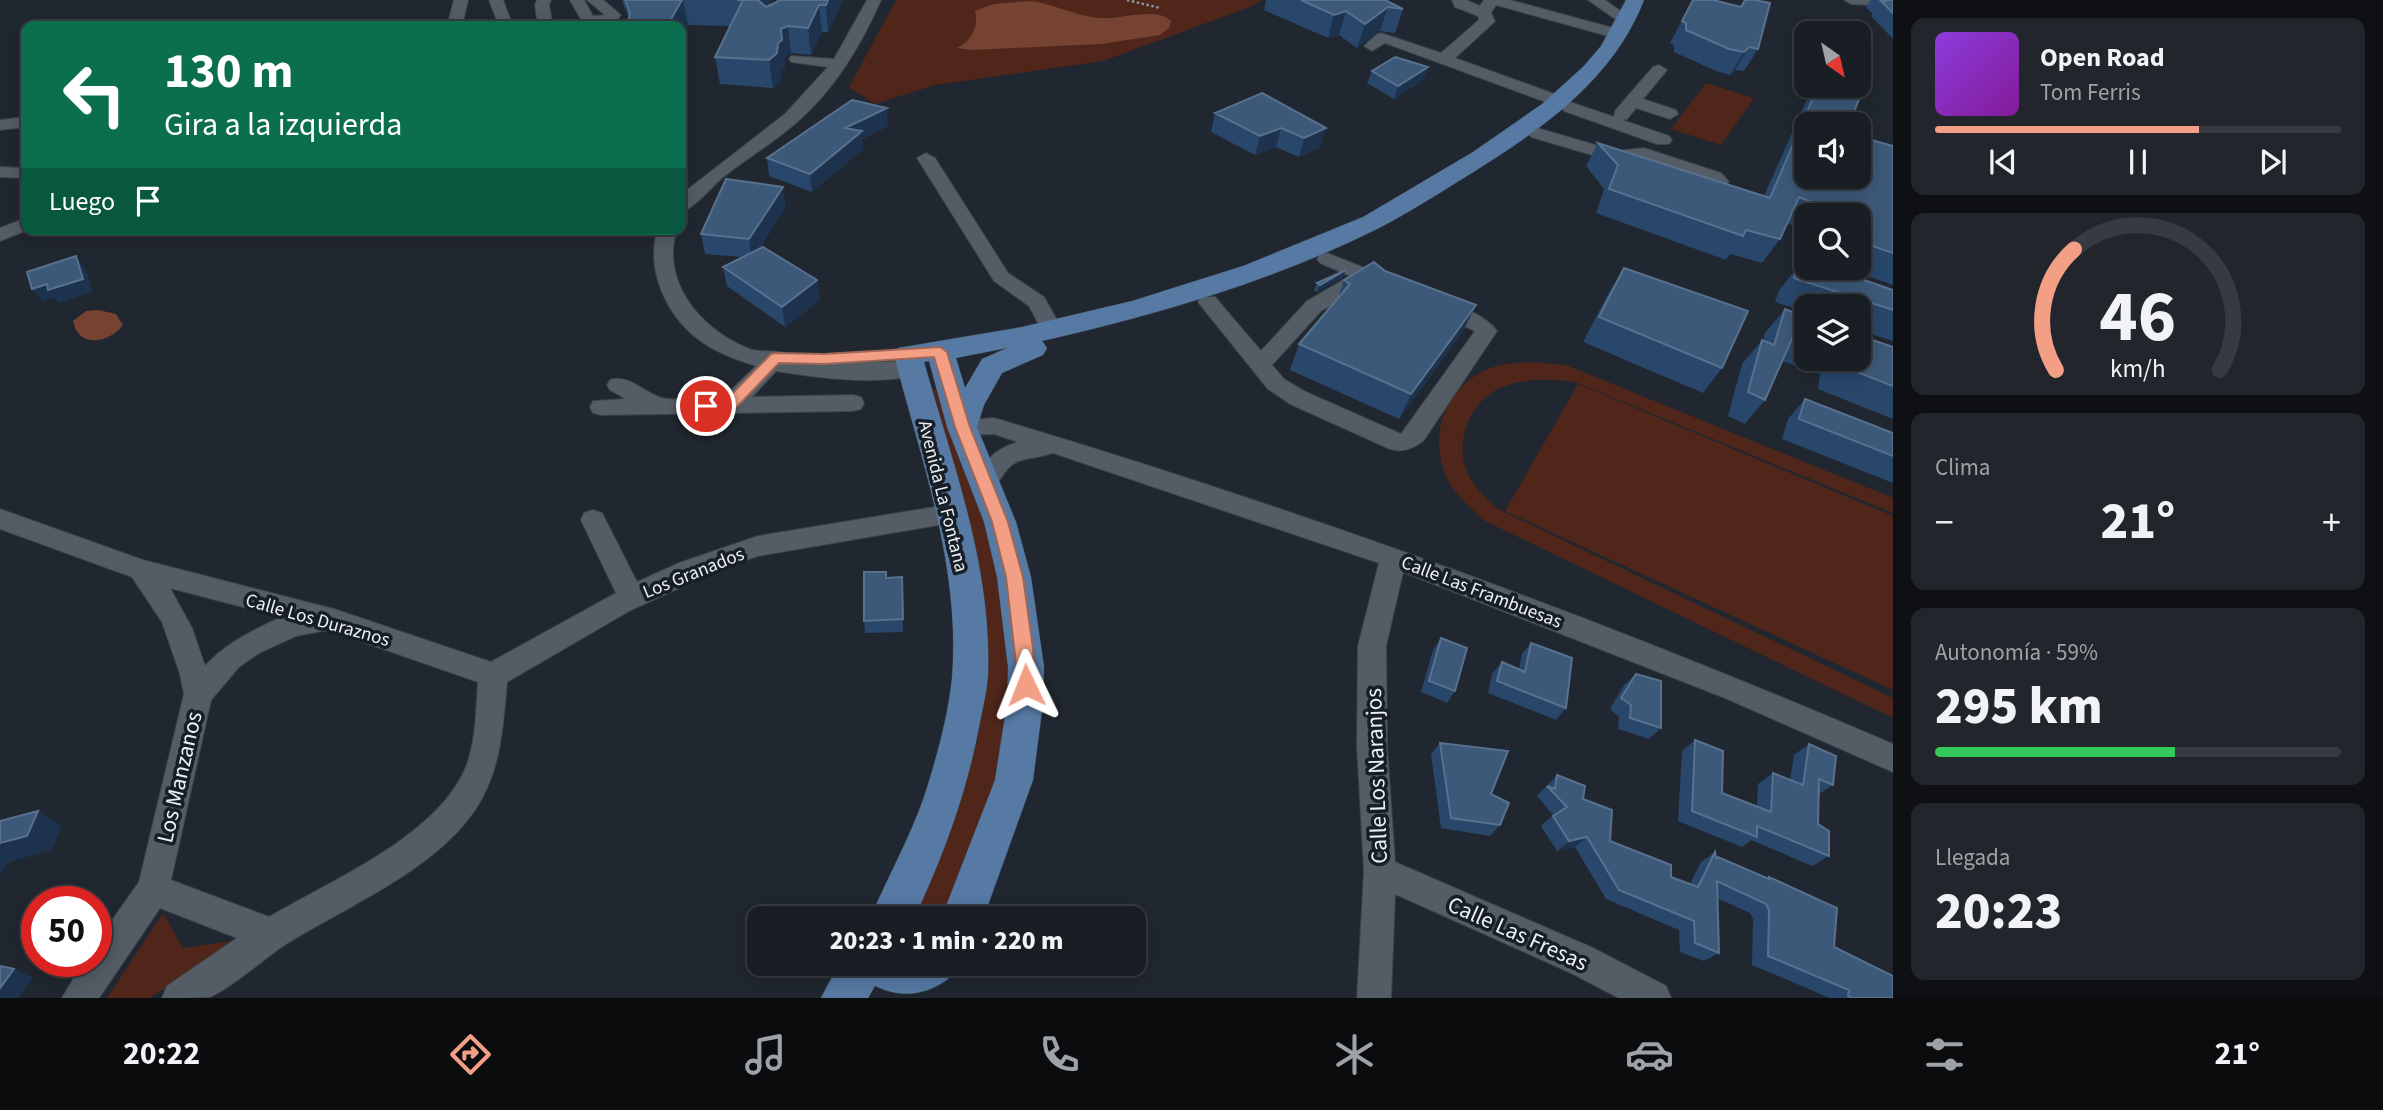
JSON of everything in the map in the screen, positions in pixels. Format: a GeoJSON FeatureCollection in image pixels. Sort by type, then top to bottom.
{"type":"FeatureCollection","features":[{"type":"Feature","properties":{"kind":"main road"},"geometry":{"type":"LineString","coordinates":[[962,427],[969,405],[992,366],[1048,336],[1253,271],[1362,227],[1498,148],[1609,69],[1639,33],[1652,0]]}},
{"type":"Feature","properties":{"kind":"main road"},"geometry":{"type":"LineString","coordinates":[[926,360],[1154,319],[1208,302],[1330,277],[1537,133],[1596,63],[1627,18]]}},
{"type":"Feature","properties":{"kind":"main road","name":"Avenida La Fontana"},"geometry":{"type":"LineString","coordinates":[[926,360],[962,427],[1000,522],[1014,577],[1026,667],[1025,703],[1014,780],[967,906]]}},
{"type":"Feature","properties":{"kind":"main road","name":"Avenida La Fontana"},"geometry":{"type":"LineString","coordinates":[[898,906],[916,875],[957,752],[970,675],[969,614],[926,360]]}},
{"type":"Feature","properties":{"kind":"main road"},"geometry":{"type":"LineString","coordinates":[[910,906],[916,875]]}},
{"type":"Feature","properties":{"kind":"main road"},"geometry":{"type":"LineString","coordinates":[[843,998],[857,976]]}},
{"type":"Feature","properties":{"kind":"main road"},"geometry":{"type":"LineString","coordinates":[[916,998],[928,976]]}},
{"type":"Feature","properties":{"kind":"street"},"geometry":{"type":"LineString","coordinates":[[456,21],[461,0]]}},
{"type":"Feature","properties":{"kind":"street"},"geometry":{"type":"LineString","coordinates":[[496,0],[504,21]]}},
{"type":"Feature","properties":{"kind":"street"},"geometry":{"type":"LineString","coordinates":[[544,0],[542,5],[545,21]]}},
{"type":"Feature","properties":{"kind":"street"},"geometry":{"type":"LineString","coordinates":[[577,0],[589,20],[595,21]]}},
{"type":"Feature","properties":{"kind":"street"},"geometry":{"type":"LineString","coordinates":[[594,0],[614,15],[608,21]]}},
{"type":"Feature","properties":{"kind":"street"},"geometry":{"type":"LineString","coordinates":[[686,201],[723,168],[791,118],[841,64],[874,0]]}},
{"type":"Feature","properties":{"kind":"street"},"geometry":{"type":"LineString","coordinates":[[1459,0],[1460,4],[1489,4],[1627,18]]}},
{"type":"Feature","properties":{"kind":"street"},"geometry":{"type":"LineString","coordinates":[[1851,0],[1893,2]]}},
{"type":"Feature","properties":{"kind":"street"},"geometry":{"type":"LineString","coordinates":[[1599,1],[1627,18]]}},
{"type":"Feature","properties":{"kind":"street"},"geometry":{"type":"LineString","coordinates":[[1443,60],[1487,21],[1489,4]]}},
{"type":"Feature","properties":{"kind":"street"},"geometry":{"type":"LineString","coordinates":[[1372,46],[1381,38],[1388,39],[1663,140]]}},
{"type":"Feature","properties":{"kind":"street"},"geometry":{"type":"LineString","coordinates":[[797,60],[841,64]]}},
{"type":"Feature","properties":{"kind":"street"},"geometry":{"type":"LineString","coordinates":[[1621,115],[1659,70]]}},
{"type":"Feature","properties":{"kind":"street"},"geometry":{"type":"LineString","coordinates":[[1633,101],[1670,114]]}},
{"type":"Feature","properties":{"kind":"street"},"geometry":{"type":"LineString","coordinates":[[0,125],[21,123]]}},
{"type":"Feature","properties":{"kind":"street"},"geometry":{"type":"LineString","coordinates":[[1537,133],[1616,156]]}},
{"type":"Feature","properties":{"kind":"street"},"geometry":{"type":"LineString","coordinates":[[926,158],[1001,277],[1037,302],[1048,336]]}},
{"type":"Feature","properties":{"kind":"street"},"geometry":{"type":"LineString","coordinates":[[0,172],[21,173]]}},
{"type":"Feature","properties":{"kind":"street"},"geometry":{"type":"LineString","coordinates":[[0,235],[21,226]]}},
{"type":"Feature","properties":{"kind":"street"},"geometry":{"type":"LineString","coordinates":[[667,235],[663,253],[664,272],[682,310],[697,328],[719,343],[768,359],[845,372],[926,360]]}},
{"type":"Feature","properties":{"kind":"street"},"geometry":{"type":"LineString","coordinates":[[1330,277],[1365,276]]}},
{"type":"Feature","properties":{"kind":"street"},"geometry":{"type":"LineString","coordinates":[[1208,302],[1229,331],[1276,384],[1298,398],[1384,439],[1398,443],[1409,440],[1486,331],[1480,324],[1365,276],[1330,277]]}},
{"type":"Feature","properties":{"kind":"street"},"geometry":{"type":"LineString","coordinates":[[1261,365],[1314,306],[1330,277]]}},
{"type":"Feature","properties":{"kind":"street"},"geometry":{"type":"LineString","coordinates":[[729,406],[768,359]]}},
{"type":"Feature","properties":{"kind":"street"},"geometry":{"type":"LineString","coordinates":[[618,385],[661,407]]}},
{"type":"Feature","properties":{"kind":"street"},"geometry":{"type":"LineString","coordinates":[[601,407],[853,402]]}},
{"type":"Feature","properties":{"kind":"street","name":"Calle Las Frambuesas"},"geometry":{"type":"LineString","coordinates":[[962,427],[993,426],[1393,557],[1735,689],[1893,758]]}},
{"type":"Feature","properties":{"kind":"street","name":"Calle Las Frambuesas"},"geometry":{"type":"LineString","coordinates":[[985,484],[990,472],[1012,452],[1037,446],[1062,448]]}},
{"type":"Feature","properties":{"kind":"street","name":"Los Granados"},"geometry":{"type":"LineString","coordinates":[[493,675],[632,598],[689,570],[758,546],[953,514]]}},
{"type":"Feature","properties":{"kind":"street","name":"Calle Los Duraznos"},"geometry":{"type":"LineString","coordinates":[[0,519],[141,570],[334,621],[493,675]]}},
{"type":"Feature","properties":{"kind":"street"},"geometry":{"type":"LineString","coordinates":[[593,520],[632,598]]}},
{"type":"Feature","properties":{"kind":"street","name":"Calle Los Naranjos"},"geometry":{"type":"LineString","coordinates":[[1374,998],[1380,871],[1371,746],[1372,646],[1393,557]]}},
{"type":"Feature","properties":{"kind":"street"},"geometry":{"type":"LineString","coordinates":[[141,570],[168,604],[187,645],[198,694]]}},
{"type":"Feature","properties":{"kind":"street","name":"Los Manzanos"},"geometry":{"type":"LineString","coordinates":[[79,998],[153,889],[198,694],[229,659],[270,633],[314,621],[334,621]]}},
{"type":"Feature","properties":{"kind":"street"},"geometry":{"type":"LineString","coordinates":[[179,998],[272,934],[404,854],[451,815],[479,773],[488,726],[493,675]]}},
{"type":"Feature","properties":{"kind":"street","name":"Calle Las Fresas"},"geometry":{"type":"LineString","coordinates":[[1380,871],[1581,960],[1654,998]]}},
{"type":"Feature","properties":{"kind":"street"},"geometry":{"type":"LineString","coordinates":[[153,889],[272,934]]}},
{"type":"Feature","properties":{"kind":"path"},"geometry":{"type":"LineString","coordinates":[[1126,0],[1160,8]]}},
{"type":"Feature","properties":{"kind":"shaded area"},"geometry":{"type":"Polygon","coordinates":[[[896,0],[1262,0],[1250,7],[1103,61],[935,85],[875,104],[849,87],[896,0]]]}},
{"type":"Feature","properties":{"kind":"shaded area"},"geometry":{"type":"Polygon","coordinates":[[[1030,1],[1096,18],[1149,14],[1171,21],[1169,28],[1160,35],[1101,44],[972,50],[957,48],[973,33],[975,11],[994,4],[1030,1]]]}},
{"type":"Feature","properties":{"kind":"shaded area"},"geometry":{"type":"Polygon","coordinates":[[[1706,83],[1754,98],[1721,145],[1671,129],[1706,83]]]}},
{"type":"Feature","properties":{"kind":"shaded area"},"geometry":{"type":"Polygon","coordinates":[[[98,310],[116,314],[123,325],[103,339],[81,336],[73,321],[86,311],[98,310]]]}},
{"type":"Feature","properties":{"kind":"shaded area"},"geometry":{"type":"Polygon","coordinates":[[[1532,362],[1566,365],[1893,498],[1893,513],[1575,382],[1531,380],[1494,391],[1476,408],[1465,430],[1463,442],[1465,466],[1470,479],[1498,509],[1893,698],[1893,718],[1483,520],[1468,506],[1451,486],[1441,461],[1441,424],[1447,407],[1456,392],[1486,370],[1505,364],[1532,362]]]}},
{"type":"Feature","properties":{"kind":"shaded area"},"geometry":{"type":"Polygon","coordinates":[[[1578,384],[1893,516],[1893,690],[1505,511],[1578,384]]]}},
{"type":"Feature","properties":{"kind":"shaded area"},"geometry":{"type":"Polygon","coordinates":[[[941,387],[985,509],[1007,615],[1009,718],[995,812],[950,906],[921,906],[978,740],[980,665],[925,392],[941,387]]]}},
{"type":"Feature","properties":{"kind":"shaded area"},"geometry":{"type":"Polygon","coordinates":[[[163,913],[183,948],[233,941],[150,998],[107,998],[163,913]]]}},
{"type":"Feature","properties":{"kind":"building"},"geometry":{"type":"Polygon","coordinates":[[[625,0],[682,0],[670,21],[628,21],[630,13],[625,0]]]}},
{"type":"Feature","properties":{"kind":"building"},"geometry":{"type":"Polygon","coordinates":[[[743,0],[758,0],[766,7],[778,0],[828,0],[826,5],[819,5],[808,28],[788,26],[781,29],[782,40],[778,43],[777,53],[769,60],[715,57],[743,0]]]}},
{"type":"Feature","properties":{"kind":"building"},"geometry":{"type":"Polygon","coordinates":[[[1301,0],[1385,0],[1403,9],[1388,7],[1365,24],[1346,11],[1334,15],[1301,0]]]}},
{"type":"Feature","properties":{"kind":"building"},"geometry":{"type":"Polygon","coordinates":[[[1693,0],[1713,0],[1741,7],[1745,0],[1770,3],[1758,49],[1749,47],[1744,52],[1729,49],[1686,30],[1686,23],[1682,21],[1693,0]]]}},
{"type":"Feature","properties":{"kind":"building"},"geometry":{"type":"Polygon","coordinates":[[[1893,0],[1893,13],[1881,1],[1893,0]]]}},
{"type":"Feature","properties":{"kind":"building"},"geometry":{"type":"Polygon","coordinates":[[[1395,57],[1428,67],[1398,86],[1372,71],[1395,57]]]}},
{"type":"Feature","properties":{"kind":"building"},"geometry":{"type":"Polygon","coordinates":[[[1262,93],[1326,128],[1304,138],[1281,128],[1260,136],[1215,113],[1262,93]]]}},
{"type":"Feature","properties":{"kind":"building"},"geometry":{"type":"Polygon","coordinates":[[[1813,98],[1860,98],[1854,112],[1807,112],[1813,98]]]}},
{"type":"Feature","properties":{"kind":"building"},"geometry":{"type":"Polygon","coordinates":[[[852,100],[887,108],[845,128],[862,131],[810,174],[767,158],[852,100]]]}},
{"type":"Feature","properties":{"kind":"building"},"geometry":{"type":"Polygon","coordinates":[[[1871,140],[1893,146],[1893,253],[1871,245],[1871,203],[1814,203],[1799,197],[1780,239],[1746,230],[1743,236],[1609,189],[1618,165],[1598,143],[1770,198],[1794,142],[1794,189],[1871,189],[1871,140]]]}},
{"type":"Feature","properties":{"kind":"building"},"geometry":{"type":"Polygon","coordinates":[[[726,179],[783,187],[749,239],[701,234],[726,179]]]}},
{"type":"Feature","properties":{"kind":"building"},"geometry":{"type":"Polygon","coordinates":[[[763,247],[817,280],[782,307],[723,267],[763,247]]]}},
{"type":"Feature","properties":{"kind":"building"},"geometry":{"type":"Polygon","coordinates":[[[76,256],[83,279],[48,290],[47,284],[32,289],[27,272],[76,256]]]}},
{"type":"Feature","properties":{"kind":"building"},"geometry":{"type":"Polygon","coordinates":[[[1374,262],[1385,271],[1476,305],[1411,394],[1299,344],[1350,284],[1344,280],[1374,262]]]}},
{"type":"Feature","properties":{"kind":"building"},"geometry":{"type":"Polygon","coordinates":[[[1624,268],[1748,311],[1722,368],[1599,317],[1624,268]]]}},
{"type":"Feature","properties":{"kind":"building"},"geometry":{"type":"Polygon","coordinates":[[[1346,270],[1320,285],[1317,283],[1346,270]]]}},
{"type":"Feature","properties":{"kind":"building"},"geometry":{"type":"Polygon","coordinates":[[[1800,280],[1864,280],[1893,290],[1893,310],[1871,303],[1871,294],[1844,294],[1800,280]]]}},
{"type":"Feature","properties":{"kind":"building"},"geometry":{"type":"Polygon","coordinates":[[[1785,309],[1794,312],[1794,334],[1765,400],[1748,392],[1762,340],[1774,345],[1785,309]]]}},
{"type":"Feature","properties":{"kind":"building"},"geometry":{"type":"Polygon","coordinates":[[[1871,339],[1893,347],[1893,386],[1854,371],[1871,371],[1871,339]]]}},
{"type":"Feature","properties":{"kind":"building"},"geometry":{"type":"Polygon","coordinates":[[[1805,399],[1893,433],[1893,456],[1799,419],[1805,399]]]}},
{"type":"Feature","properties":{"kind":"building"},"geometry":{"type":"Polygon","coordinates":[[[864,572],[886,572],[886,578],[902,577],[903,619],[864,621],[864,572]]]}},
{"type":"Feature","properties":{"kind":"building"},"geometry":{"type":"Polygon","coordinates":[[[1441,638],[1467,648],[1455,691],[1429,681],[1441,638]]]}},
{"type":"Feature","properties":{"kind":"building"},"geometry":{"type":"Polygon","coordinates":[[[1531,643],[1572,658],[1566,708],[1497,681],[1502,662],[1525,672],[1531,643]]]}},
{"type":"Feature","properties":{"kind":"building"},"geometry":{"type":"Polygon","coordinates":[[[1636,674],[1661,681],[1661,728],[1630,718],[1631,705],[1621,698],[1636,674]]]}},
{"type":"Feature","properties":{"kind":"building"},"geometry":{"type":"Polygon","coordinates":[[[1695,740],[1723,751],[1722,793],[1771,812],[1773,773],[1803,785],[1809,744],[1836,756],[1833,785],[1819,779],[1818,824],[1829,831],[1829,856],[1757,826],[1757,837],[1692,811],[1695,740]]]}},
{"type":"Feature","properties":{"kind":"building"},"geometry":{"type":"Polygon","coordinates":[[[1440,743],[1508,751],[1491,794],[1509,803],[1500,825],[1451,818],[1440,743]]]}},
{"type":"Feature","properties":{"kind":"building"},"geometry":{"type":"Polygon","coordinates":[[[1557,775],[1585,786],[1583,799],[1612,810],[1610,841],[1671,865],[1671,877],[1698,887],[1715,852],[1716,858],[1769,877],[1837,908],[1834,947],[1893,976],[1893,998],[1852,998],[1848,996],[1849,990],[1768,956],[1769,910],[1766,904],[1717,881],[1719,953],[1695,943],[1694,921],[1619,890],[1587,837],[1569,841],[1553,816],[1567,807],[1547,786],[1555,789],[1557,775]]]}},
{"type":"Feature","properties":{"kind":"building"},"geometry":{"type":"Polygon","coordinates":[[[38,811],[27,836],[0,843],[0,821],[38,811]]]}},
{"type":"Feature","properties":{"kind":"building"},"geometry":{"type":"Polygon","coordinates":[[[0,966],[14,969],[0,988],[0,966]]]}},
{"type":"Feature","properties":{"kind":"route"},"geometry":{"type":"LineString","coordinates":[[706,406],[729,406],[776,358],[824,359],[940,352],[962,427],[1000,522],[1014,577],[1023,630],[1026,685]]}}]}
